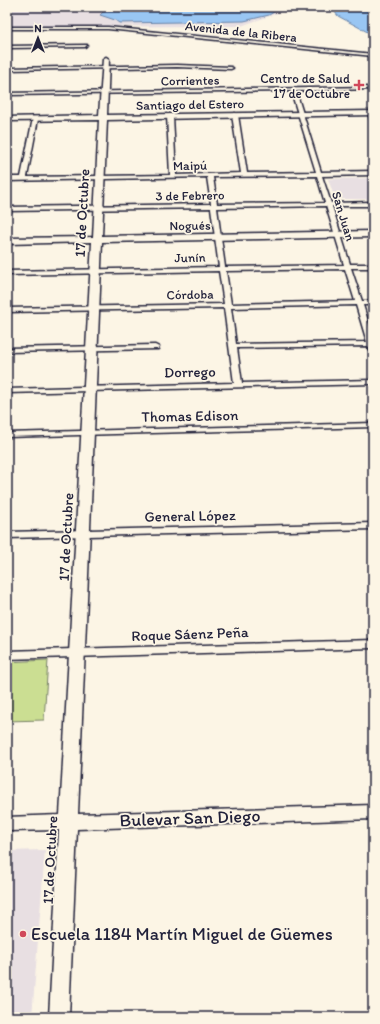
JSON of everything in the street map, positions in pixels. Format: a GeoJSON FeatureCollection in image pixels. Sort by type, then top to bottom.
{"type":"FeatureCollection","features":[{"type":"Feature","properties":{"kind":"street","name":"Avenida de la Ribera"},"geometry":{"type":"LineString","coordinates":[[7,28],[108,28],[373,55]]}},
{"type":"Feature","properties":{"kind":"street"},"geometry":{"type":"LineString","coordinates":[[7,47],[85,46]]}},
{"type":"Feature","properties":{"kind":"street","name":"17 de Octubre"},"geometry":{"type":"LineString","coordinates":[[59,1017],[96,271],[102,118],[107,68],[106,59]]}},
{"type":"Feature","properties":{"kind":"street"},"geometry":{"type":"LineString","coordinates":[[7,69],[231,68]]}},
{"type":"Feature","properties":{"kind":"street","name":"Corrientes"},"geometry":{"type":"LineString","coordinates":[[7,94],[373,88]]}},
{"type":"Feature","properties":{"kind":"street","name":"San Juan"},"geometry":{"type":"LineString","coordinates":[[293,90],[372,345]]}},
{"type":"Feature","properties":{"kind":"street","name":"Santiago del Estero"},"geometry":{"type":"LineString","coordinates":[[7,119],[301,114],[372,115]]}},
{"type":"Feature","properties":{"kind":"street"},"geometry":{"type":"LineString","coordinates":[[170,116],[173,176]]}},
{"type":"Feature","properties":{"kind":"street"},"geometry":{"type":"LineString","coordinates":[[235,116],[244,175]]}},
{"type":"Feature","properties":{"kind":"street"},"geometry":{"type":"LineString","coordinates":[[24,179],[35,118]]}},
{"type":"Feature","properties":{"kind":"street","name":"Maipú"},"geometry":{"type":"LineString","coordinates":[[7,179],[373,173]]}},
{"type":"Feature","properties":{"kind":"street"},"geometry":{"type":"LineString","coordinates":[[210,176],[238,385]]}},
{"type":"Feature","properties":{"kind":"street","name":"3 de Febrero"},"geometry":{"type":"LineString","coordinates":[[7,209],[373,204]]}},
{"type":"Feature","properties":{"kind":"street","name":"Nogués"},"geometry":{"type":"LineString","coordinates":[[7,241],[373,234]]}},
{"type":"Feature","properties":{"kind":"street","name":"Junín"},"geometry":{"type":"LineString","coordinates":[[7,273],[373,266]]}},
{"type":"Feature","properties":{"kind":"street","name":"Córdoba"},"geometry":{"type":"LineString","coordinates":[[7,310],[373,303]]}},
{"type":"Feature","properties":{"kind":"street"},"geometry":{"type":"LineString","coordinates":[[232,346],[372,345]]}},
{"type":"Feature","properties":{"kind":"street"},"geometry":{"type":"LineString","coordinates":[[7,350],[155,348]]}},
{"type":"Feature","properties":{"kind":"street","name":"Dorrego"},"geometry":{"type":"LineString","coordinates":[[7,391],[373,382]]}},
{"type":"Feature","properties":{"kind":"street","name":"Thomas Edison"},"geometry":{"type":"LineString","coordinates":[[7,435],[373,425]]}},
{"type":"Feature","properties":{"kind":"street","name":"General López"},"geometry":{"type":"LineString","coordinates":[[7,535],[373,526]]}},
{"type":"Feature","properties":{"kind":"street","name":"Roque Sáenz Peña"},"geometry":{"type":"LineString","coordinates":[[7,655],[373,644]]}},
{"type":"Feature","properties":{"kind":"street","name":"Bulevar San Diego"},"geometry":{"type":"LineString","coordinates":[[7,824],[373,812]]}},
{"type":"Feature","properties":{"kind":"shaded area"},"geometry":{"type":"Polygon","coordinates":[[[7,7],[306,7],[311,10],[283,11],[241,26],[7,27],[7,7]]]}},
{"type":"Feature","properties":{"kind":"shaded area"},"geometry":{"type":"Polygon","coordinates":[[[373,178],[373,199],[335,199],[328,179],[373,178]]]}},
{"type":"Feature","properties":{"kind":"shaded area","name":"Escuela 1184 Martín Miguel de Güemes"},"geometry":{"type":"Polygon","coordinates":[[[45,850],[32,1017],[7,1017],[7,851],[45,850]]]}},
{"type":"Feature","properties":{"kind":"green space"},"geometry":{"type":"Polygon","coordinates":[[[48,660],[44,720],[7,721],[7,662],[48,660]]]}},
{"type":"Feature","properties":{"kind":"water"},"geometry":{"type":"Polygon","coordinates":[[[119,7],[282,7],[269,15],[244,21],[119,23],[115,20],[100,15],[103,12],[119,9],[119,7]]]}},
{"type":"Feature","properties":{"kind":"water"},"geometry":{"type":"Polygon","coordinates":[[[331,7],[373,7],[373,35],[338,16],[331,7]]]}},
{"type":"Feature","properties":{"kind":"place","name":"Centro de Salud 17 de Octubre"},"geometry":{"type":"Point","coordinates":[359,85]}},
{"type":"Feature","properties":{"kind":"place","name":"Escuela 1184 Martín Miguel de Güemes"},"geometry":{"type":"Point","coordinates":[23,934]}}]}
